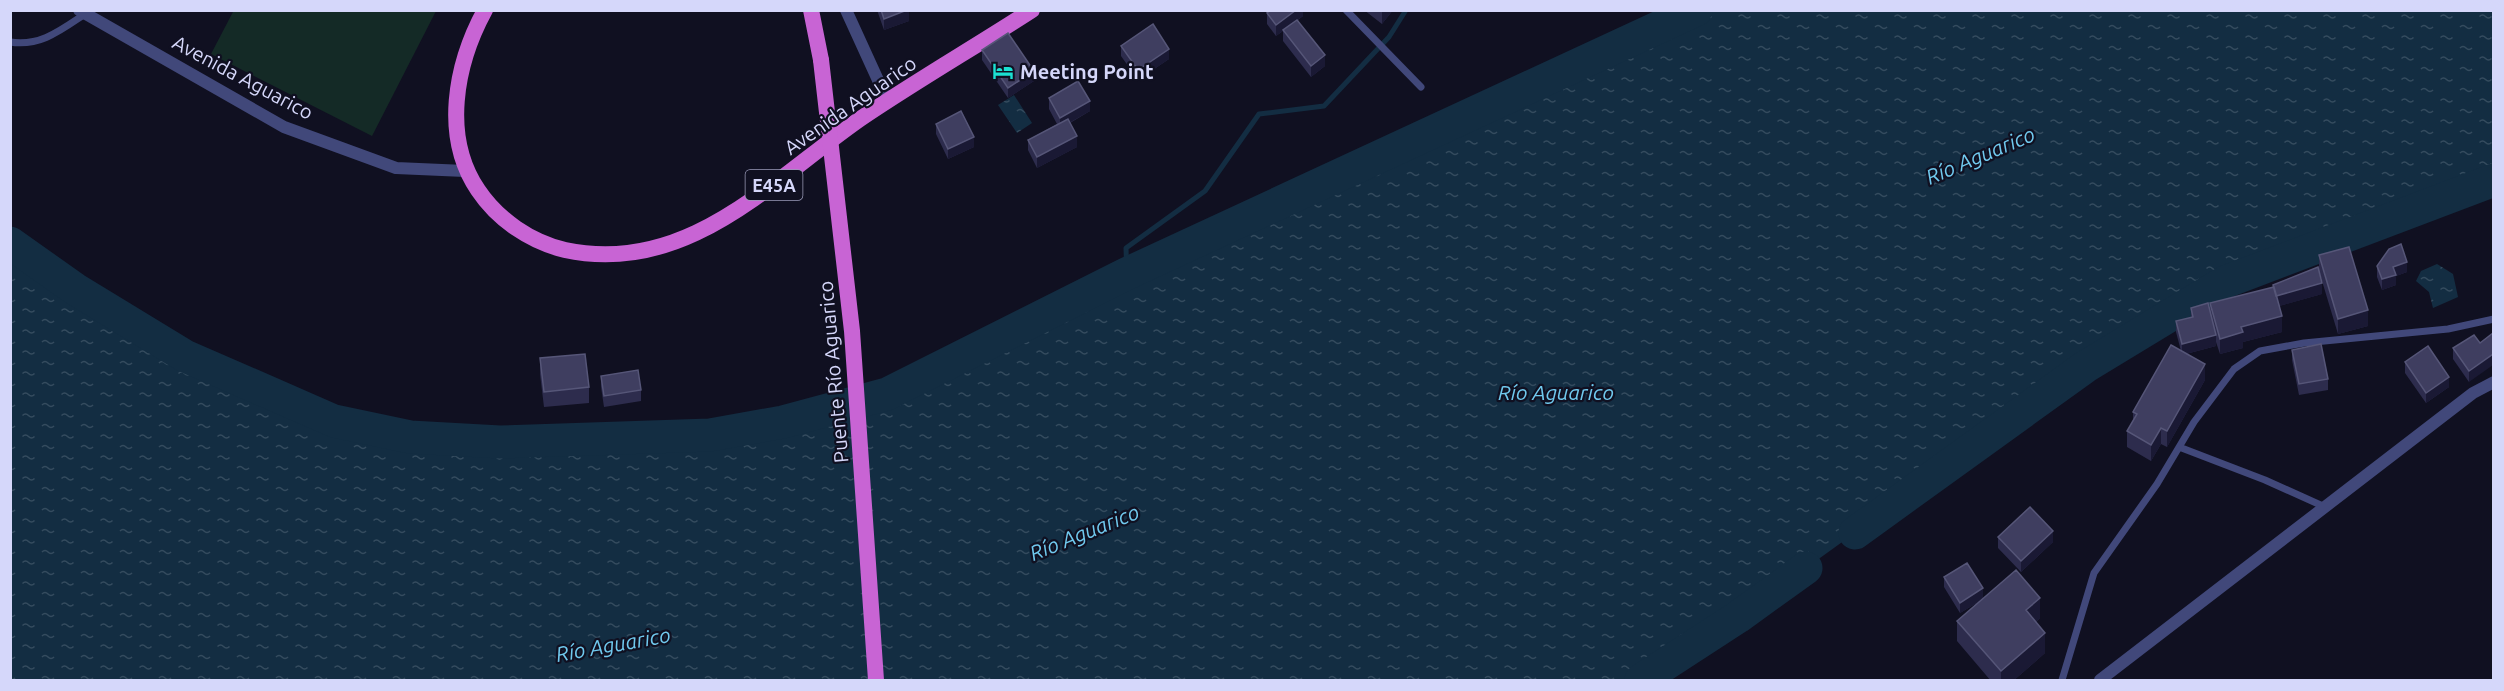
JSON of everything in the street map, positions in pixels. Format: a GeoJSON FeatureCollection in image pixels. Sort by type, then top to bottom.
{"type":"FeatureCollection","features":[{"type":"Feature","properties":{"kind":"highway","name":"E45A"},"geometry":{"type":"LineString","coordinates":[[465,171],[457,142],[457,104],[468,51],[485,10]]}},
{"type":"Feature","properties":{"kind":"highway","name":"Puente Río Aguarico"},"geometry":{"type":"LineString","coordinates":[[811,10],[820,60],[852,331],[876,681]]}},
{"type":"Feature","properties":{"kind":"highway","name":"Avenida Aguarico"},"geometry":{"type":"LineString","coordinates":[[465,171],[491,209],[543,245],[586,254],[637,253],[704,231],[744,207],[860,119],[1032,10]]}},
{"type":"Feature","properties":{"kind":"street"},"geometry":{"type":"LineString","coordinates":[[846,10],[888,102]]}},
{"type":"Feature","properties":{"kind":"street","name":"Avenida Aguarico"},"geometry":{"type":"LineString","coordinates":[[84,12],[284,127],[396,168],[465,171]]}},
{"type":"Feature","properties":{"kind":"street"},"geometry":{"type":"LineString","coordinates":[[2100,681],[2473,393],[2493,382]]}},
{"type":"Feature","properties":{"kind":"lane"},"geometry":{"type":"LineString","coordinates":[[1346,10],[1421,87]]}},
{"type":"Feature","properties":{"kind":"lane"},"geometry":{"type":"LineString","coordinates":[[10,42],[22,44],[48,39],[84,12]]}},
{"type":"Feature","properties":{"kind":"lane"},"geometry":{"type":"LineString","coordinates":[[2062,681],[2094,573],[2157,484],[2193,422],[2234,369],[2260,351],[2304,343],[2448,329],[2493,319]]}},
{"type":"Feature","properties":{"kind":"lane"},"geometry":{"type":"LineString","coordinates":[[2179,447],[2265,480],[2325,507]]}},
{"type":"Feature","properties":{"kind":"green space"},"geometry":{"type":"Polygon","coordinates":[[[234,10],[436,11],[372,136],[211,54],[234,10]]]}},
{"type":"Feature","properties":{"kind":"water","name":"Río Aguarico"},"geometry":{"type":"Polygon","coordinates":[[[1696,11],[2493,11],[2493,180],[2225,282],[2085,367],[1738,617],[1641,680],[11,680],[10,243],[75,289],[185,356],[334,421],[410,437],[500,442],[710,435],[783,422],[887,394],[1126,274],[1696,11]]]}},
{"type":"Feature","properties":{"kind":"water"},"geometry":{"type":"Polygon","coordinates":[[[1014,95],[1032,123],[1017,133],[998,105],[1014,95]]]}},
{"type":"Feature","properties":{"kind":"water"},"geometry":{"type":"Polygon","coordinates":[[[2437,264],[2453,274],[2458,297],[2433,308],[2429,292],[2416,281],[2421,271],[2437,264]]]}},
{"type":"Feature","properties":{"kind":"building"},"geometry":{"type":"Polygon","coordinates":[[[881,10],[907,10],[884,19],[881,10]]]}},
{"type":"Feature","properties":{"kind":"building"},"geometry":{"type":"Polygon","coordinates":[[[1271,10],[1296,10],[1276,25],[1267,13],[1271,10]]]}},
{"type":"Feature","properties":{"kind":"building"},"geometry":{"type":"Polygon","coordinates":[[[1297,20],[1325,55],[1311,66],[1283,30],[1297,20]]]}},
{"type":"Feature","properties":{"kind":"building"},"geometry":{"type":"Polygon","coordinates":[[[1153,24],[1169,49],[1138,70],[1121,46],[1153,24]]]}},
{"type":"Feature","properties":{"kind":"building"},"geometry":{"type":"Polygon","coordinates":[[[1008,33],[1034,71],[1008,88],[982,50],[1008,33]]]}},
{"type":"Feature","properties":{"kind":"building"},"geometry":{"type":"Polygon","coordinates":[[[1078,81],[1090,101],[1060,118],[1049,98],[1078,81]]]}},
{"type":"Feature","properties":{"kind":"building"},"geometry":{"type":"Polygon","coordinates":[[[961,111],[974,137],[948,149],[936,124],[961,111]]]}},
{"type":"Feature","properties":{"kind":"building"},"geometry":{"type":"Polygon","coordinates":[[[1068,119],[1077,136],[1037,157],[1028,140],[1068,119]]]}},
{"type":"Feature","properties":{"kind":"building"},"geometry":{"type":"Polygon","coordinates":[[[2401,244],[2407,262],[2393,267],[2396,275],[2382,279],[2377,266],[2389,249],[2401,244]]]}},
{"type":"Feature","properties":{"kind":"building"},"geometry":{"type":"Polygon","coordinates":[[[2349,247],[2368,310],[2338,319],[2319,255],[2349,247]]]}},
{"type":"Feature","properties":{"kind":"building"},"geometry":{"type":"Polygon","coordinates":[[[2318,267],[2322,283],[2276,296],[2273,285],[2318,267]]]}},
{"type":"Feature","properties":{"kind":"building"},"geometry":{"type":"Polygon","coordinates":[[[2274,287],[2282,316],[2241,327],[2243,332],[2220,339],[2210,303],[2274,287]]]}},
{"type":"Feature","properties":{"kind":"building"},"geometry":{"type":"Polygon","coordinates":[[[2208,303],[2216,335],[2182,344],[2176,321],[2193,317],[2191,308],[2208,303]]]}},
{"type":"Feature","properties":{"kind":"building"},"geometry":{"type":"Polygon","coordinates":[[[2493,333],[2493,354],[2469,371],[2453,348],[2474,335],[2480,343],[2493,333]]]}},
{"type":"Feature","properties":{"kind":"building"},"geometry":{"type":"Polygon","coordinates":[[[2321,344],[2328,379],[2299,384],[2292,350],[2321,344]]]}},
{"type":"Feature","properties":{"kind":"building"},"geometry":{"type":"Polygon","coordinates":[[[2171,345],[2205,364],[2167,431],[2161,428],[2151,445],[2127,431],[2137,414],[2133,412],[2171,345]]]}},
{"type":"Feature","properties":{"kind":"building"},"geometry":{"type":"Polygon","coordinates":[[[2428,346],[2449,377],[2426,393],[2405,362],[2428,346]]]}},
{"type":"Feature","properties":{"kind":"building"},"geometry":{"type":"Polygon","coordinates":[[[585,354],[589,387],[544,392],[540,358],[585,354]]]}},
{"type":"Feature","properties":{"kind":"building"},"geometry":{"type":"Polygon","coordinates":[[[638,370],[641,390],[604,396],[601,376],[638,370]]]}},
{"type":"Feature","properties":{"kind":"building"},"geometry":{"type":"Polygon","coordinates":[[[2030,507],[2053,531],[2021,561],[1998,537],[2030,507]]]}},
{"type":"Feature","properties":{"kind":"building"},"geometry":{"type":"Polygon","coordinates":[[[1967,563],[1983,588],[1960,603],[1944,577],[1967,563]]]}},
{"type":"Feature","properties":{"kind":"building"},"geometry":{"type":"Polygon","coordinates":[[[2016,570],[2040,598],[2026,610],[2045,633],[2001,671],[1957,621],[2016,570]]]}},
{"type":"Feature","properties":{"kind":"waterway"},"geometry":{"type":"LineString","coordinates":[[1127,279],[1126,248],[1205,191],[1259,114],[1324,106],[1389,37],[1406,10]]}},
{"type":"Feature","properties":{"kind":"waterway"},"geometry":{"type":"LineString","coordinates":[[10,243],[75,289],[185,356],[334,421],[410,437],[500,442],[710,435],[783,422],[887,394],[1126,274],[1696,10]]}},
{"type":"Feature","properties":{"kind":"waterway"},"geometry":{"type":"LineString","coordinates":[[1855,533],[2085,367],[2225,282],[2494,180]]}},
{"type":"Feature","properties":{"kind":"waterway"},"geometry":{"type":"LineString","coordinates":[[1641,680],[1738,617],[1806,568]]}},
{"type":"Feature","properties":{"kind":"place","name":"Meeting Point"},"geometry":{"type":"Point","coordinates":[1003,71]}}]}
